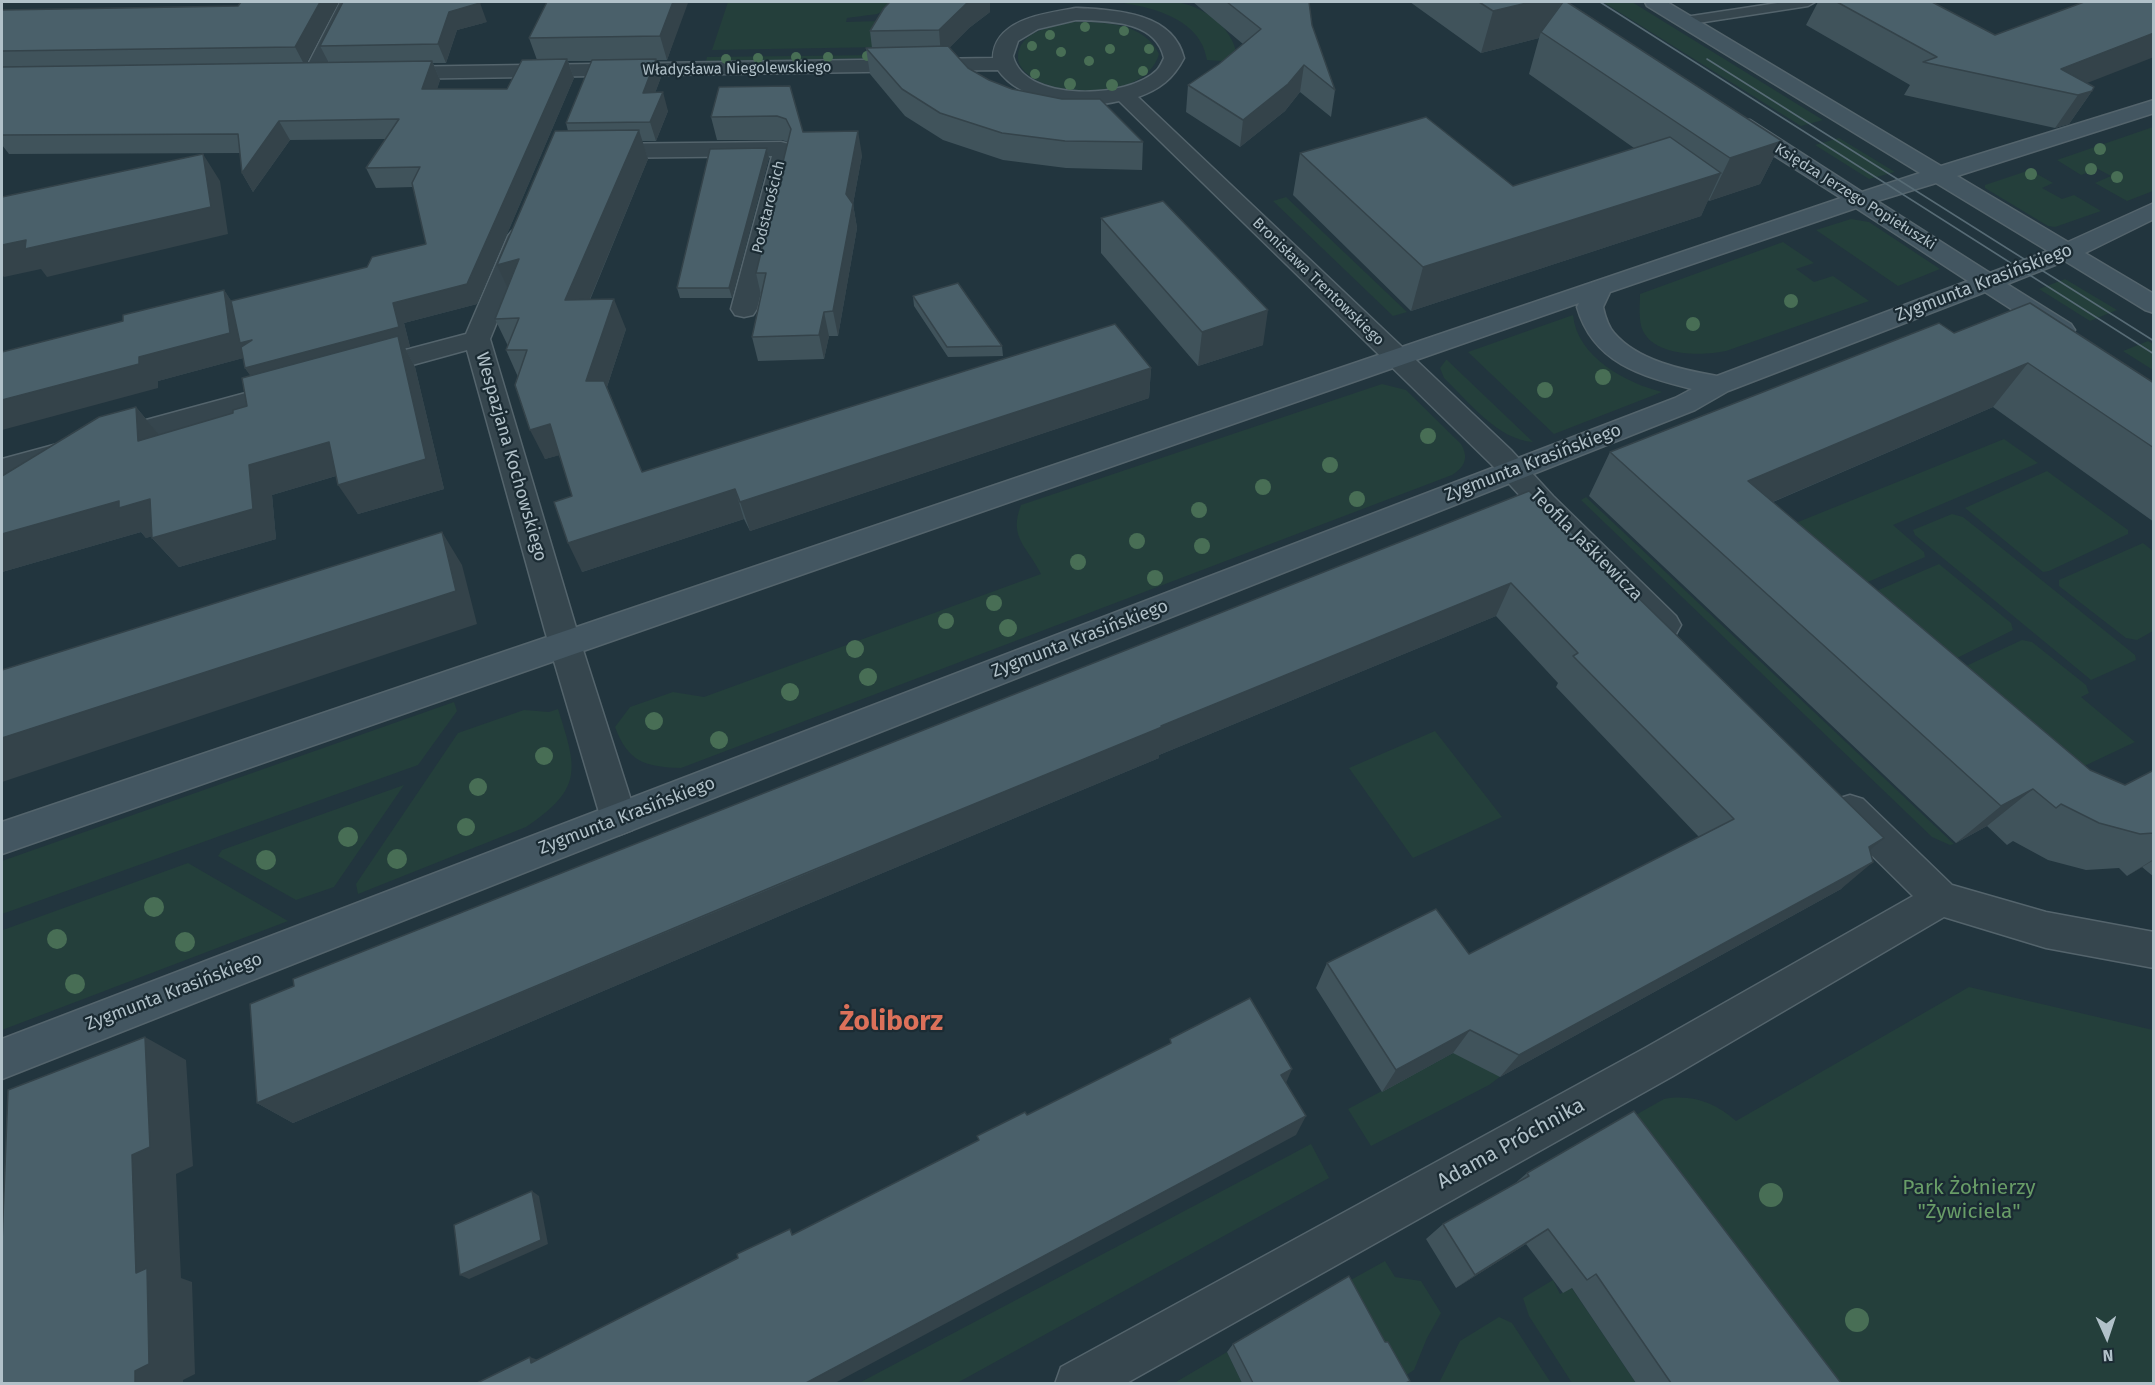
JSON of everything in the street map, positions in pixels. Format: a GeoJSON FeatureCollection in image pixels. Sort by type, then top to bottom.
{"type":"FeatureCollection","features":[{"type":"Feature","properties":{"kind":"street"},"geometry":{"type":"LineString","coordinates":[[313,74],[349,2]]}},
{"type":"Feature","properties":{"kind":"street"},"geometry":{"type":"LineString","coordinates":[[1033,2],[1049,18]]}},
{"type":"Feature","properties":{"kind":"street"},"geometry":{"type":"LineString","coordinates":[[1654,2],[2154,305]]}},
{"type":"Feature","properties":{"kind":"street"},"geometry":{"type":"LineString","coordinates":[[1076,14],[1106,15],[1144,25],[1155,30],[1170,43],[1174,58],[1167,73],[1149,86],[1123,94],[1093,98],[1063,96],[1036,89],[1016,78],[1004,64],[1002,53],[1011,38],[1031,24],[1049,18],[1076,14]]}},
{"type":"Feature","properties":{"kind":"street","name":"Władysława Niegolewskiego"},"geometry":{"type":"LineString","coordinates":[[369,74],[1004,64]]}},
{"type":"Feature","properties":{"kind":"street"},"geometry":{"type":"LineString","coordinates":[[580,92],[589,71]]}},
{"type":"Feature","properties":{"kind":"street"},"geometry":{"type":"LineString","coordinates":[[289,74],[335,74]]}},
{"type":"Feature","properties":{"kind":"street","name":"Bronisława Trentowskiego"},"geometry":{"type":"LineString","coordinates":[[1123,94],[1513,471]]}},
{"type":"Feature","properties":{"kind":"street"},"geometry":{"type":"LineString","coordinates":[[2,838],[1859,199],[2154,106]]}},
{"type":"Feature","properties":{"kind":"street","name":"Księdza Jerzego Popiełuszki"},"geometry":{"type":"LineString","coordinates":[[1729,117],[2081,343]]}},
{"type":"Feature","properties":{"kind":"street","name":"Podstarościch"},"geometry":{"type":"LineString","coordinates":[[577,151],[781,149],[783,154],[744,309]]}},
{"type":"Feature","properties":{"kind":"street","name":"Zygmunta Krasińskiego"},"geometry":{"type":"LineString","coordinates":[[2,1059],[1685,404],[1719,385],[2067,252],[2154,210]]}},
{"type":"Feature","properties":{"kind":"street","name":"Wespazjana Kochowskiego"},"geometry":{"type":"LineString","coordinates":[[528,218],[477,339],[565,644],[619,819]]}},
{"type":"Feature","properties":{"kind":"street"},"geometry":{"type":"LineString","coordinates":[[1599,289],[1590,307],[1594,321],[1604,338],[1624,355],[1681,377],[1719,385]]}},
{"type":"Feature","properties":{"kind":"street"},"geometry":{"type":"LineString","coordinates":[[2,469],[477,339]]}},
{"type":"Feature","properties":{"kind":"street","name":"Teofila Jaśkiewicza"},"geometry":{"type":"LineString","coordinates":[[1513,471],[1684,644]]}},
{"type":"Feature","properties":{"kind":"street"},"geometry":{"type":"LineString","coordinates":[[1826,785],[1941,899],[2046,930],[2154,950]]}},
{"type":"Feature","properties":{"kind":"street","name":"Adama Próchnika"},"geometry":{"type":"LineString","coordinates":[[1078,1383],[1659,1062],[1941,899]]}},
{"type":"Feature","properties":{"kind":"lane"},"geometry":{"type":"LineString","coordinates":[[1685,21],[1808,2]]}},
{"type":"Feature","properties":{"kind":"green space"},"geometry":{"type":"Polygon","coordinates":[[[728,2],[900,2],[877,14],[847,18],[846,22],[879,21],[884,47],[712,50],[728,2]]]}},
{"type":"Feature","properties":{"kind":"green space"},"geometry":{"type":"Polygon","coordinates":[[[1114,2],[1176,2],[1198,9],[1226,30],[1236,51],[1237,62],[1207,60],[1203,46],[1195,34],[1172,17],[1143,7],[1114,2]]]}},
{"type":"Feature","properties":{"kind":"green space"},"geometry":{"type":"Polygon","coordinates":[[[1603,2],[1632,2],[1823,120],[1801,126],[1603,2]]]}},
{"type":"Feature","properties":{"kind":"green space"},"geometry":{"type":"Polygon","coordinates":[[[1075,22],[1111,24],[1134,30],[1144,36],[1159,54],[1152,68],[1140,79],[1106,90],[1069,90],[1031,77],[1018,62],[1019,49],[1024,41],[1039,31],[1075,22]]]}},
{"type":"Feature","properties":{"kind":"green space"},"geometry":{"type":"Polygon","coordinates":[[[882,55],[881,58],[706,61],[707,57],[882,55]]]}},
{"type":"Feature","properties":{"kind":"green space"},"geometry":{"type":"Polygon","coordinates":[[[2153,127],[2153,191],[2127,201],[2095,183],[2111,176],[2098,169],[2081,175],[2057,160],[2153,127]]]}},
{"type":"Feature","properties":{"kind":"green space"},"geometry":{"type":"Polygon","coordinates":[[[1839,138],[1895,172],[1869,179],[1815,145],[1839,138]]]}},
{"type":"Feature","properties":{"kind":"green space"},"geometry":{"type":"Polygon","coordinates":[[[2030,170],[2053,183],[2042,188],[2062,199],[2074,195],[2101,211],[2055,227],[2048,226],[1985,188],[1985,185],[2030,170]]]}},
{"type":"Feature","properties":{"kind":"green space"},"geometry":{"type":"Polygon","coordinates":[[[1286,197],[1407,312],[1393,316],[1273,201],[1286,197]]]}},
{"type":"Feature","properties":{"kind":"green space"},"geometry":{"type":"Polygon","coordinates":[[[1851,219],[1869,222],[1940,269],[1898,286],[1816,230],[1851,219]]]}},
{"type":"Feature","properties":{"kind":"green space"},"geometry":{"type":"Polygon","coordinates":[[[1783,242],[1814,263],[1796,269],[1814,282],[1833,276],[1869,301],[1716,353],[1681,353],[1658,346],[1649,340],[1641,327],[1640,294],[1783,242]]]}},
{"type":"Feature","properties":{"kind":"green space"},"geometry":{"type":"Polygon","coordinates":[[[2065,279],[2117,310],[2090,321],[2039,289],[2065,279]]]}},
{"type":"Feature","properties":{"kind":"green space"},"geometry":{"type":"Polygon","coordinates":[[[1573,315],[1576,330],[1593,355],[1619,375],[1662,392],[1554,434],[1468,352],[1573,315]]]}},
{"type":"Feature","properties":{"kind":"green space"},"geometry":{"type":"Polygon","coordinates":[[[2148,341],[2153,344],[2153,370],[2123,351],[2148,341]]]}},
{"type":"Feature","properties":{"kind":"green space"},"geometry":{"type":"Polygon","coordinates":[[[1446,360],[1533,442],[1520,440],[1508,434],[1473,408],[1444,378],[1440,368],[1446,360]]]}},
{"type":"Feature","properties":{"kind":"green space"},"geometry":{"type":"Polygon","coordinates":[[[1382,384],[1406,390],[1461,444],[1465,458],[1463,465],[1456,472],[681,768],[657,766],[639,760],[632,755],[620,739],[615,727],[630,707],[673,692],[704,697],[1041,574],[1018,534],[1018,516],[1021,505],[1382,384]]]}},
{"type":"Feature","properties":{"kind":"green space"},"geometry":{"type":"Polygon","coordinates":[[[2004,439],[2038,463],[1893,525],[1924,552],[1925,557],[1838,595],[1791,534],[1798,522],[2004,439]]]}},
{"type":"Feature","properties":{"kind":"green space"},"geometry":{"type":"Polygon","coordinates":[[[2047,471],[2128,530],[2128,534],[2043,572],[1965,508],[2047,471]]]}},
{"type":"Feature","properties":{"kind":"green space"},"geometry":{"type":"Polygon","coordinates":[[[1586,497],[1954,844],[1950,845],[1932,837],[1581,500],[1586,497]]]}},
{"type":"Feature","properties":{"kind":"green space"},"geometry":{"type":"Polygon","coordinates":[[[1952,514],[1963,517],[2135,655],[2136,660],[2091,680],[1915,535],[1913,530],[1952,514]]]}},
{"type":"Feature","properties":{"kind":"green space"},"geometry":{"type":"Polygon","coordinates":[[[2143,543],[2153,551],[2153,631],[2137,640],[2126,638],[2059,586],[2059,580],[2143,543]]]}},
{"type":"Feature","properties":{"kind":"green space"},"geometry":{"type":"Polygon","coordinates":[[[1939,564],[2011,623],[2013,630],[1925,674],[1846,604],[1939,564]]]}},
{"type":"Feature","properties":{"kind":"green space"},"geometry":{"type":"Polygon","coordinates":[[[2022,640],[2032,642],[2086,685],[2089,693],[2081,697],[2135,742],[2078,769],[1938,679],[2022,640]]]}},
{"type":"Feature","properties":{"kind":"green space"},"geometry":{"type":"Polygon","coordinates":[[[454,702],[457,711],[418,765],[2,914],[2,861],[454,702]]]}},
{"type":"Feature","properties":{"kind":"green space"},"geometry":{"type":"Polygon","coordinates":[[[558,709],[572,762],[567,788],[558,801],[526,827],[358,894],[356,884],[458,733],[524,710],[549,712],[558,709]]]}},
{"type":"Feature","properties":{"kind":"green space"},"geometry":{"type":"Polygon","coordinates":[[[1435,731],[1502,817],[1413,858],[1349,768],[1435,731]]]}},
{"type":"Feature","properties":{"kind":"green space"},"geometry":{"type":"Polygon","coordinates":[[[404,785],[334,887],[296,900],[218,856],[222,850],[404,785]]]}},
{"type":"Feature","properties":{"kind":"green space"},"geometry":{"type":"Polygon","coordinates":[[[188,863],[288,921],[2,1030],[3,930],[188,863]]]}},
{"type":"Feature","properties":{"kind":"green space","name":"Park Żołnierzy \"Żywiciela\""},"geometry":{"type":"Polygon","coordinates":[[[1969,987],[2153,1030],[2153,1383],[1797,1383],[1609,1130],[1664,1099],[1674,1098],[1693,1099],[1711,1104],[1736,1121],[1969,987]]]}},
{"type":"Feature","properties":{"kind":"green space"},"geometry":{"type":"Polygon","coordinates":[[[1474,1042],[1492,1073],[1501,1076],[1489,1085],[1371,1146],[1348,1109],[1474,1042]]]}},
{"type":"Feature","properties":{"kind":"green space"},"geometry":{"type":"Polygon","coordinates":[[[1311,1144],[1329,1178],[957,1383],[859,1383],[1311,1144]]]}},
{"type":"Feature","properties":{"kind":"green space"},"geometry":{"type":"Polygon","coordinates":[[[1385,1261],[1395,1277],[1421,1281],[1441,1313],[1427,1338],[1414,1370],[1402,1378],[1338,1287],[1385,1261]]]}},
{"type":"Feature","properties":{"kind":"green space"},"geometry":{"type":"Polygon","coordinates":[[[1553,1280],[1560,1294],[1571,1287],[1636,1383],[1572,1383],[1529,1316],[1523,1298],[1553,1280]]]}},
{"type":"Feature","properties":{"kind":"green space"},"geometry":{"type":"Polygon","coordinates":[[[1499,1317],[1512,1323],[1551,1383],[1439,1383],[1460,1341],[1499,1317]]]}},
{"type":"Feature","properties":{"kind":"green space"},"geometry":{"type":"Polygon","coordinates":[[[1227,1352],[1242,1383],[1176,1382],[1227,1352]]]}},
{"type":"Feature","properties":{"kind":"building"},"geometry":{"type":"Polygon","coordinates":[[[241,2],[320,2],[295,47],[2,51],[2,10],[238,6],[241,2]]]}},
{"type":"Feature","properties":{"kind":"building"},"geometry":{"type":"Polygon","coordinates":[[[343,2],[480,3],[449,12],[438,44],[320,46],[343,2]]]}},
{"type":"Feature","properties":{"kind":"building"},"geometry":{"type":"Polygon","coordinates":[[[547,2],[673,2],[660,36],[529,38],[547,2]]]}},
{"type":"Feature","properties":{"kind":"building"},"geometry":{"type":"Polygon","coordinates":[[[890,2],[968,2],[939,30],[870,31],[890,2]]]}},
{"type":"Feature","properties":{"kind":"building"},"geometry":{"type":"Polygon","coordinates":[[[1227,2],[1309,2],[1312,25],[1335,90],[1304,65],[1288,84],[1243,120],[1188,85],[1219,64],[1261,29],[1227,2]]]}},
{"type":"Feature","properties":{"kind":"building"},"geometry":{"type":"Polygon","coordinates":[[[1479,2],[1531,2],[1493,11],[1479,2]]]}},
{"type":"Feature","properties":{"kind":"building"},"geometry":{"type":"Polygon","coordinates":[[[1563,2],[1567,2],[1782,141],[1730,158],[1541,32],[1563,2]]]}},
{"type":"Feature","properties":{"kind":"building"},"geometry":{"type":"Polygon","coordinates":[[[1837,2],[1932,2],[1995,35],[2084,2],[2154,2],[2154,33],[2061,69],[2094,87],[2092,91],[2078,95],[1923,62],[1937,57],[1837,2]]]}},
{"type":"Feature","properties":{"kind":"building"},"geometry":{"type":"Polygon","coordinates":[[[948,46],[968,68],[1012,89],[1062,99],[1100,99],[1143,142],[1065,141],[1002,133],[940,113],[902,89],[866,48],[948,46]]]}},
{"type":"Feature","properties":{"kind":"building"},"geometry":{"type":"Polygon","coordinates":[[[567,59],[467,284],[393,303],[399,327],[245,368],[241,347],[252,340],[240,343],[231,301],[367,267],[372,257],[426,244],[412,183],[420,167],[366,168],[399,119],[279,121],[242,173],[238,134],[2,135],[2,67],[432,61],[422,89],[507,89],[522,60],[567,59]]]}},
{"type":"Feature","properties":{"kind":"building"},"geometry":{"type":"Polygon","coordinates":[[[656,59],[643,93],[663,92],[650,122],[566,123],[592,60],[656,59]]]}},
{"type":"Feature","properties":{"kind":"building"},"geometry":{"type":"Polygon","coordinates":[[[790,86],[803,132],[858,131],[846,194],[853,204],[833,311],[824,312],[819,335],[752,337],[766,273],[756,273],[791,129],[786,119],[777,116],[711,117],[719,87],[790,86]]]}},
{"type":"Feature","properties":{"kind":"building"},"geometry":{"type":"Polygon","coordinates":[[[1426,117],[1513,186],[1670,137],[1721,173],[1423,267],[1300,153],[1426,117]]]}},
{"type":"Feature","properties":{"kind":"building"},"geometry":{"type":"Polygon","coordinates":[[[639,130],[565,300],[614,299],[586,381],[604,381],[642,472],[1115,324],[1151,368],[740,502],[735,489],[568,543],[554,502],[572,496],[550,424],[530,430],[515,385],[527,350],[506,350],[519,318],[495,319],[519,259],[497,265],[555,131],[639,130]]]}},
{"type":"Feature","properties":{"kind":"building"},"geometry":{"type":"Polygon","coordinates":[[[767,148],[729,288],[677,288],[710,149],[767,148]]]}},
{"type":"Feature","properties":{"kind":"building"},"geometry":{"type":"Polygon","coordinates":[[[203,154],[211,207],[25,249],[26,240],[2,245],[2,197],[203,154]]]}},
{"type":"Feature","properties":{"kind":"building"},"geometry":{"type":"Polygon","coordinates":[[[1163,201],[1268,310],[1202,332],[1101,218],[1163,201]]]}},
{"type":"Feature","properties":{"kind":"building"},"geometry":{"type":"Polygon","coordinates":[[[958,283],[1002,346],[947,347],[913,296],[958,283]]]}},
{"type":"Feature","properties":{"kind":"building"},"geometry":{"type":"Polygon","coordinates":[[[224,290],[230,333],[139,357],[139,364],[2,400],[2,352],[123,321],[123,315],[224,290]]]}},
{"type":"Feature","properties":{"kind":"building"},"geometry":{"type":"Polygon","coordinates":[[[2030,303],[2154,383],[2154,448],[2028,363],[1748,481],[2090,770],[2125,785],[2154,770],[2154,833],[2140,834],[2099,823],[2061,804],[2056,808],[2033,789],[2001,806],[1610,452],[1939,323],[1954,333],[2030,303]]]}},
{"type":"Feature","properties":{"kind":"building"},"geometry":{"type":"Polygon","coordinates":[[[398,336],[426,459],[338,485],[329,442],[249,465],[253,509],[152,538],[150,499],[119,508],[119,501],[2,534],[2,476],[99,417],[136,407],[138,441],[233,413],[233,410],[247,406],[242,378],[398,336]]]}},
{"type":"Feature","properties":{"kind":"building"},"geometry":{"type":"Polygon","coordinates":[[[1529,491],[1884,838],[1869,847],[1873,862],[1519,1055],[1470,1030],[1396,1070],[1327,963],[1436,909],[1469,954],[1734,819],[1573,656],[1578,653],[1511,583],[784,882],[257,1103],[250,1004],[294,986],[293,979],[1529,491]]]}},
{"type":"Feature","properties":{"kind":"building"},"geometry":{"type":"Polygon","coordinates":[[[442,532],[456,591],[2,738],[2,670],[442,532]]]}},
{"type":"Feature","properties":{"kind":"building"},"geometry":{"type":"Polygon","coordinates":[[[1250,998],[1292,1069],[1281,1075],[1306,1116],[806,1383],[477,1383],[530,1357],[531,1363],[738,1258],[737,1254],[790,1229],[792,1235],[979,1140],[977,1136],[1025,1112],[1027,1115],[1171,1043],[1170,1039],[1250,998]]]}},
{"type":"Feature","properties":{"kind":"building"},"geometry":{"type":"Polygon","coordinates":[[[145,1037],[150,1147],[132,1155],[136,1273],[147,1268],[149,1364],[135,1371],[135,1383],[2,1383],[2,1243],[8,1090],[145,1037]]]}},
{"type":"Feature","properties":{"kind":"building"},"geometry":{"type":"Polygon","coordinates":[[[1634,1111],[1841,1383],[1671,1383],[1596,1274],[1587,1280],[1548,1229],[1475,1275],[1443,1224],[1529,1176],[1527,1173],[1634,1111]]]}},
{"type":"Feature","properties":{"kind":"building"},"geometry":{"type":"Polygon","coordinates":[[[532,1191],[541,1240],[460,1275],[454,1225],[532,1191]]]}},
{"type":"Feature","properties":{"kind":"building"},"geometry":{"type":"Polygon","coordinates":[[[1349,1276],[1385,1342],[1388,1342],[1410,1381],[1406,1383],[1253,1383],[1233,1344],[1349,1276]]]}},
{"type":"Feature","properties":{"kind":"tram line"},"geometry":{"type":"LineString","coordinates":[[1600,2],[2154,354]]}},
{"type":"Feature","properties":{"kind":"tram line"},"geometry":{"type":"LineString","coordinates":[[1707,59],[2154,341]]}},
{"type":"Feature","properties":{"kind":"district","name":"Żoliborz"},"geometry":{"type":"Point","coordinates":[891,1022]}}]}
